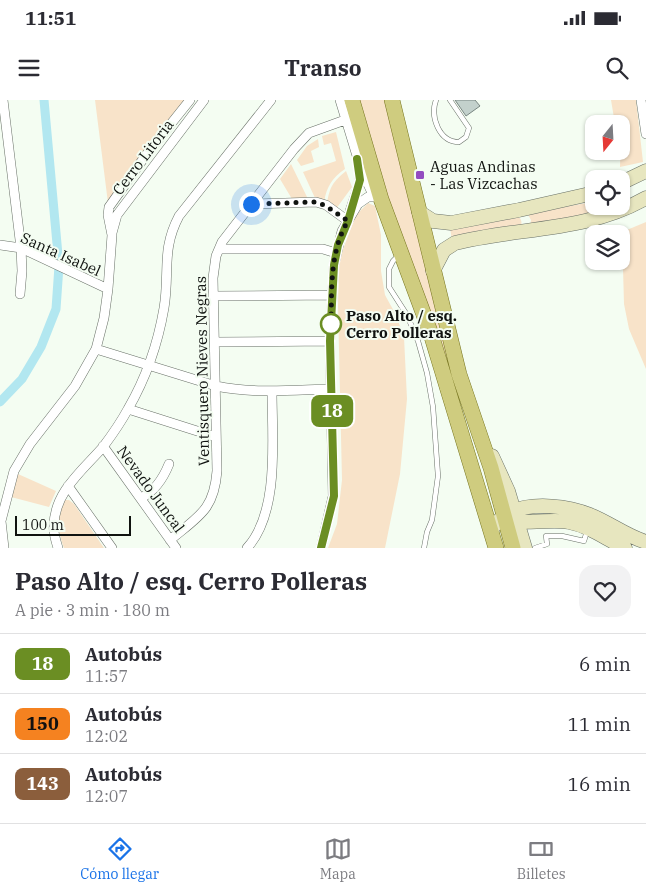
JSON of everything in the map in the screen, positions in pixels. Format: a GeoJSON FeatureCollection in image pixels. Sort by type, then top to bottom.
{"type":"FeatureCollection","features":[{"type":"Feature","properties":{"kind":"main road"},"geometry":{"type":"LineString","coordinates":[[352,100],[378,198],[425,315],[496,548]]}},
{"type":"Feature","properties":{"kind":"main road"},"geometry":{"type":"LineString","coordinates":[[392,100],[464,391],[512,516],[514,548]]}},
{"type":"Feature","properties":{"kind":"main road"},"geometry":{"type":"LineString","coordinates":[[457,420],[479,458],[494,506],[512,516]]}},
{"type":"Feature","properties":{"kind":"street"},"geometry":{"type":"LineString","coordinates":[[3,100],[21,248],[20,294]]}},
{"type":"Feature","properties":{"kind":"street"},"geometry":{"type":"LineString","coordinates":[[4,548],[1,521],[14,471],[30,444],[75,386],[96,349],[104,318],[108,289],[112,235],[108,215],[109,207],[146,155],[190,100]]}},
{"type":"Feature","properties":{"kind":"street","name":"Cerro Litoria"},"geometry":{"type":"LineString","coordinates":[[112,235],[117,215],[204,100]]}},
{"type":"Feature","properties":{"kind":"street"},"geometry":{"type":"LineString","coordinates":[[58,548],[53,528],[59,502],[68,486],[103,446],[128,409],[149,364],[164,308],[167,248],[174,226],[179,216],[271,100]]}},
{"type":"Feature","properties":{"kind":"street"},"geometry":{"type":"LineString","coordinates":[[340,100],[357,159],[360,180],[348,221]]}},
{"type":"Feature","properties":{"kind":"street"},"geometry":{"type":"LineString","coordinates":[[642,100],[646,134]]}},
{"type":"Feature","properties":{"kind":"street","name":"Ventisquero Nieves Negras"},"geometry":{"type":"LineString","coordinates":[[170,540],[204,512],[216,488],[214,271],[219,249],[251,204],[303,138],[316,130],[345,120]]}},
{"type":"Feature","properties":{"kind":"street"},"geometry":{"type":"LineString","coordinates":[[321,548],[334,496],[330,341],[336,253],[342,231],[362,200],[378,198],[357,159]]}},
{"type":"Feature","properties":{"kind":"street"},"geometry":{"type":"LineString","coordinates":[[630,179],[646,171]]}},
{"type":"Feature","properties":{"kind":"street"},"geometry":{"type":"LineString","coordinates":[[419,212],[433,221],[445,223],[519,210],[585,195]]}},
{"type":"Feature","properties":{"kind":"street"},"geometry":{"type":"LineString","coordinates":[[630,206],[646,198]]}},
{"type":"Feature","properties":{"kind":"street"},"geometry":{"type":"LineString","coordinates":[[251,204],[316,202],[326,206],[348,221]]}},
{"type":"Feature","properties":{"kind":"street"},"geometry":{"type":"LineString","coordinates":[[519,210],[524,212],[528,219],[524,232]]}},
{"type":"Feature","properties":{"kind":"street"},"geometry":{"type":"LineString","coordinates":[[433,271],[442,254],[451,245],[524,232],[588,215]]}},
{"type":"Feature","properties":{"kind":"street","name":"Santa Isabel"},"geometry":{"type":"LineString","coordinates":[[1,244],[21,248],[108,289]]}},
{"type":"Feature","properties":{"kind":"street"},"geometry":{"type":"LineString","coordinates":[[219,249],[323,249],[336,253]]}},
{"type":"Feature","properties":{"kind":"street"},"geometry":{"type":"LineString","coordinates":[[214,296],[332,295]]}},
{"type":"Feature","properties":{"kind":"street"},"geometry":{"type":"LineString","coordinates":[[215,342],[330,341]]}},
{"type":"Feature","properties":{"kind":"street"},"geometry":{"type":"LineString","coordinates":[[96,349],[216,386],[249,392],[331,389]]}},
{"type":"Feature","properties":{"kind":"street"},"geometry":{"type":"LineString","coordinates":[[247,548],[261,526],[268,508],[271,487],[272,391]]}},
{"type":"Feature","properties":{"kind":"street"},"geometry":{"type":"LineString","coordinates":[[128,409],[216,437]]}},
{"type":"Feature","properties":{"kind":"street","name":"Nevado Juncal"},"geometry":{"type":"LineString","coordinates":[[103,446],[176,548]]}},
{"type":"Feature","properties":{"kind":"street"},"geometry":{"type":"LineString","coordinates":[[140,498],[156,488],[169,464]]}},
{"type":"Feature","properties":{"kind":"street"},"geometry":{"type":"LineString","coordinates":[[68,486],[112,548]]}},
{"type":"Feature","properties":{"kind":"street"},"geometry":{"type":"LineString","coordinates":[[491,530],[512,516],[531,508],[554,513],[570,522],[587,527],[625,548]]}},
{"type":"Feature","properties":{"kind":"street"},"geometry":{"type":"LineString","coordinates":[[554,513],[572,509],[590,515],[623,533],[646,542]]}},
{"type":"Feature","properties":{"kind":"street"},"geometry":{"type":"LineString","coordinates":[[512,516],[525,548]]}},
{"type":"Feature","properties":{"kind":"lane"},"geometry":{"type":"LineString","coordinates":[[436,100],[433,109],[435,122],[441,133],[448,140],[459,142],[466,137],[469,128],[450,100]]}},
{"type":"Feature","properties":{"kind":"lane"},"geometry":{"type":"LineString","coordinates":[[401,253],[393,261],[389,269],[389,287],[408,315],[418,341],[434,415],[438,476],[432,520],[427,532],[424,548]]}},
{"type":"Feature","properties":{"kind":"lane"},"geometry":{"type":"LineString","coordinates":[[536,548],[547,544],[546,536],[562,536],[584,542],[587,527]]}},
{"type":"Feature","properties":{"kind":"shaded area"},"geometry":{"type":"Polygon","coordinates":[[[95,100],[190,100],[108,203],[95,100]]]}},
{"type":"Feature","properties":{"kind":"shaded area"},"geometry":{"type":"Polygon","coordinates":[[[356,100],[387,100],[440,315],[460,407],[382,188],[356,100]]]}},
{"type":"Feature","properties":{"kind":"shaded area"},"geometry":{"type":"Polygon","coordinates":[[[611,100],[636,100],[643,162],[620,167],[620,160],[630,160],[630,115],[614,115],[611,100]]]}},
{"type":"Feature","properties":{"kind":"shaded area"},"geometry":{"type":"Polygon","coordinates":[[[336,132],[345,169],[331,183],[324,202],[315,198],[303,172],[336,161],[331,143],[324,145],[322,136],[336,132]]]}},
{"type":"Feature","properties":{"kind":"shaded area"},"geometry":{"type":"Polygon","coordinates":[[[318,139],[319,147],[311,151],[314,162],[301,166],[297,160],[307,146],[318,139]]]}},
{"type":"Feature","properties":{"kind":"shaded area"},"geometry":{"type":"Polygon","coordinates":[[[291,164],[308,199],[292,199],[280,179],[291,164]]]}},
{"type":"Feature","properties":{"kind":"shaded area"},"geometry":{"type":"Polygon","coordinates":[[[346,171],[352,187],[336,209],[327,203],[329,192],[335,181],[346,171]]]}},
{"type":"Feature","properties":{"kind":"shaded area"},"geometry":{"type":"Polygon","coordinates":[[[368,203],[375,206],[381,235],[381,271],[385,295],[396,315],[404,337],[407,399],[400,474],[385,548],[328,548],[337,524],[342,480],[338,306],[339,260],[356,215],[368,203]]]}},
{"type":"Feature","properties":{"kind":"shaded area"},"geometry":{"type":"Polygon","coordinates":[[[585,203],[585,215],[530,227],[531,220],[527,213],[585,203]]]}},
{"type":"Feature","properties":{"kind":"shaded area"},"geometry":{"type":"Polygon","coordinates":[[[516,216],[521,220],[521,227],[452,240],[450,228],[516,216]]]}},
{"type":"Feature","properties":{"kind":"shaded area"},"geometry":{"type":"Polygon","coordinates":[[[646,222],[646,369],[629,329],[624,304],[623,270],[630,270],[630,229],[646,222]]]}},
{"type":"Feature","properties":{"kind":"shaded area"},"geometry":{"type":"Polygon","coordinates":[[[18,474],[56,491],[49,507],[11,497],[18,474]]]}},
{"type":"Feature","properties":{"kind":"shaded area"},"geometry":{"type":"Polygon","coordinates":[[[65,500],[69,500],[74,504],[104,548],[64,548],[58,524],[65,500]]]}},
{"type":"Feature","properties":{"kind":"building"},"geometry":{"type":"Polygon","coordinates":[[[455,100],[475,100],[480,106],[466,116],[455,100]]]}},
{"type":"Feature","properties":{"kind":"waterway"},"geometry":{"type":"LineString","coordinates":[[0,402],[22,379],[41,347],[56,309],[59,266],[44,100]]}},
{"type":"Feature","properties":{"kind":"bus line","name":"18"},"geometry":{"type":"LineString","coordinates":[[321,548],[334,496],[330,341],[332,284],[338,245],[342,231],[348,221],[360,180],[357,159]]}},
{"type":"Feature","properties":{"kind":"place","name":"Aguas Andinas - Las Vizcachas"},"geometry":{"type":"Point","coordinates":[420,175]}},
{"type":"Feature","properties":{"kind":"place","name":"Paso Alto / esq. Cerro Polleras"},"geometry":{"type":"Point","coordinates":[331,324]}},
{"type":"Feature","properties":{"kind":"route"},"geometry":{"type":"LineString","coordinates":[[251,204],[316,202],[326,206],[348,221],[340,238],[334,265],[331,326],[331,324]]}}]}
